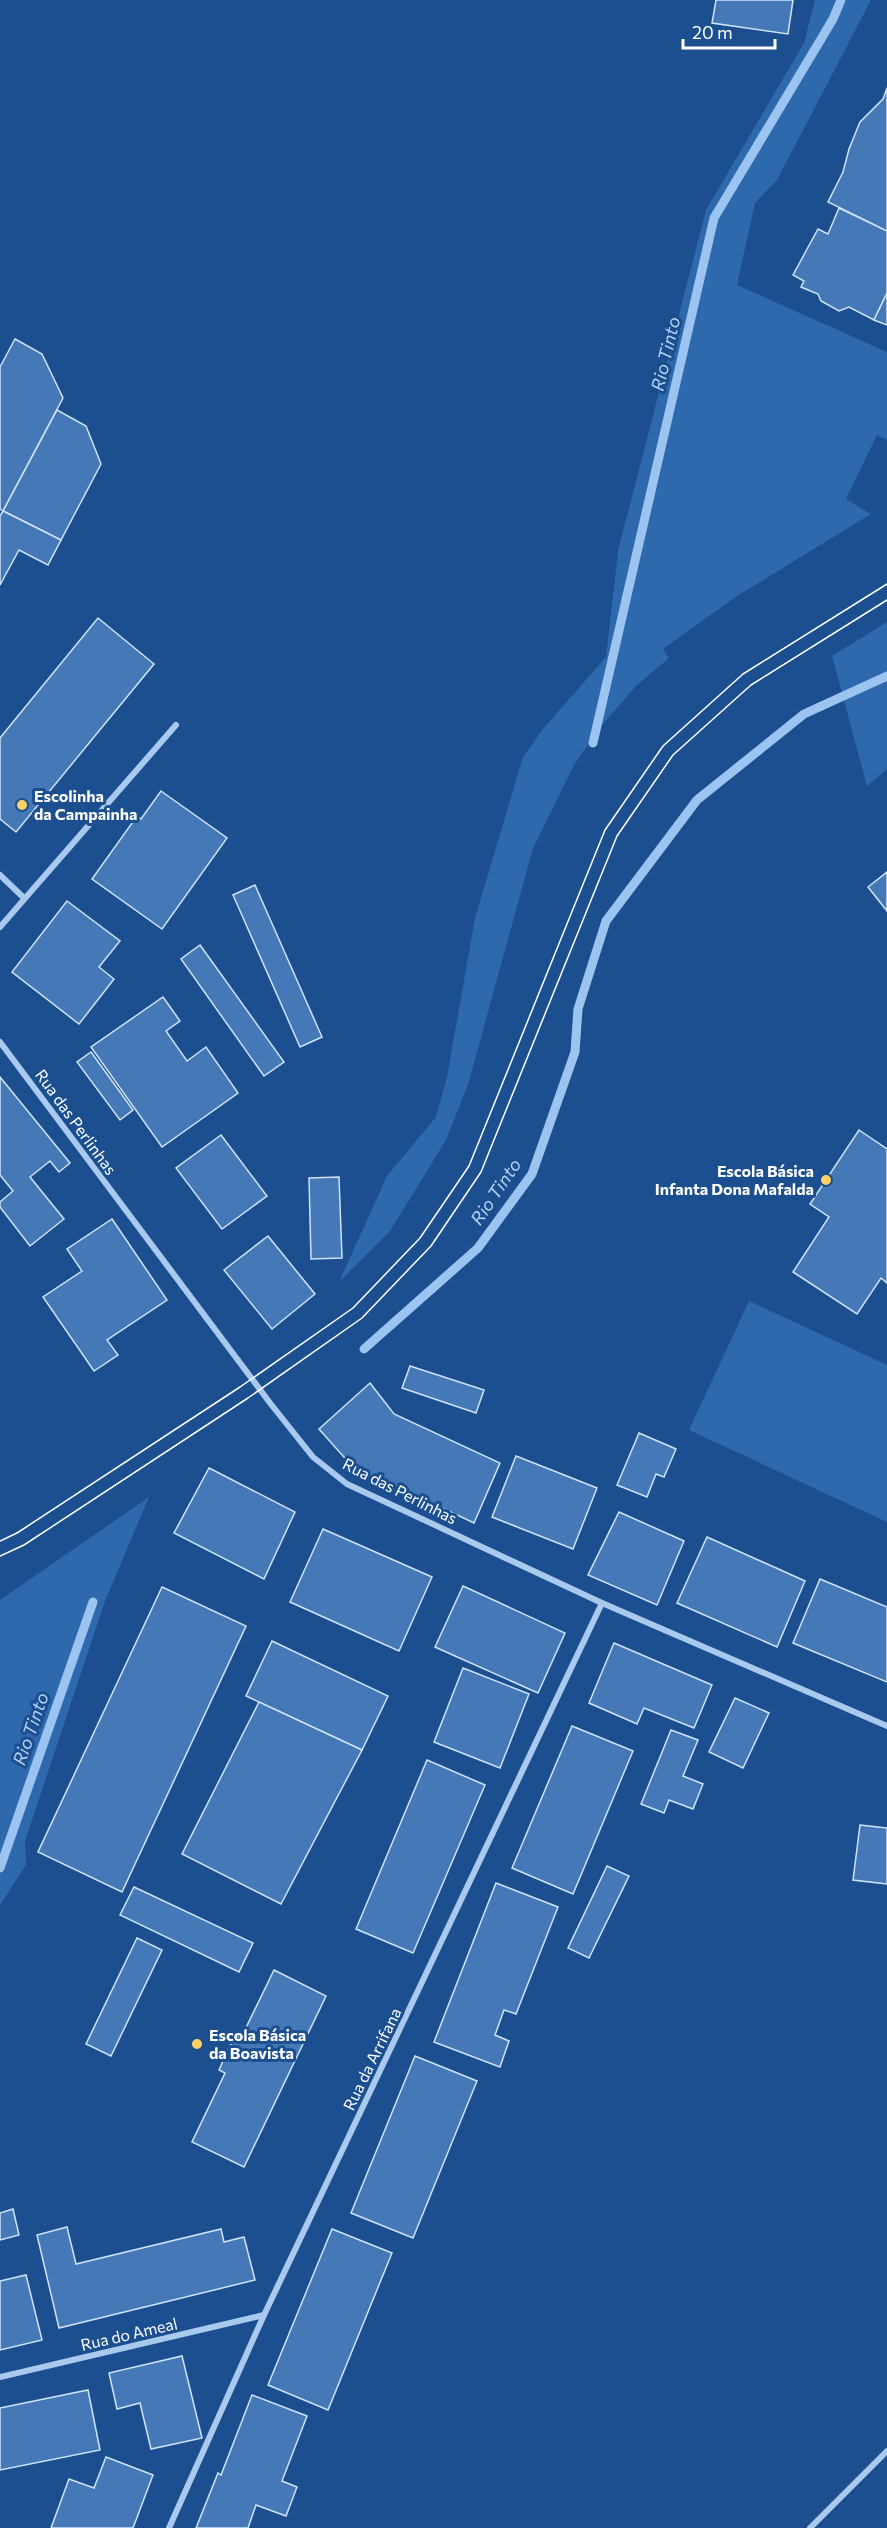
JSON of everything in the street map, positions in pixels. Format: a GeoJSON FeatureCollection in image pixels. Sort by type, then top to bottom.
{"type":"FeatureCollection","features":[{"type":"Feature","properties":{"kind":"street"},"geometry":{"type":"LineString","coordinates":[[0,927],[176,725]]}},
{"type":"Feature","properties":{"kind":"street"},"geometry":{"type":"LineString","coordinates":[[0,875],[24,898]]}},
{"type":"Feature","properties":{"kind":"street","name":"Rua das Perlinhas"},"geometry":{"type":"LineString","coordinates":[[0,1042],[199,1311],[313,1457],[347,1484],[602,1603],[887,1726]]}},
{"type":"Feature","properties":{"kind":"street","name":"Rua da Arrifana"},"geometry":{"type":"LineString","coordinates":[[169,2528],[264,2315],[602,1603]]}},
{"type":"Feature","properties":{"kind":"street","name":"Rua do Ameal"},"geometry":{"type":"LineString","coordinates":[[0,2377],[264,2315]]}},
{"type":"Feature","properties":{"kind":"street"},"geometry":{"type":"LineString","coordinates":[[810,2528],[887,2451]]}},
{"type":"Feature","properties":{"kind":"shaded area"},"geometry":{"type":"Polygon","coordinates":[[[815,0],[871,0],[777,180],[755,203],[737,285],[887,352],[887,440],[877,435],[846,499],[871,514],[737,596],[663,649],[669,658],[636,686],[604,723],[575,763],[533,848],[468,1085],[446,1140],[390,1231],[339,1282],[387,1176],[436,1117],[447,1077],[475,918],[523,757],[543,729],[606,657],[618,551],[706,210],[804,43],[815,0]]]}},
{"type":"Feature","properties":{"kind":"shaded area"},"geometry":{"type":"Polygon","coordinates":[[[887,622],[887,769],[867,786],[832,656],[887,622]]]}},
{"type":"Feature","properties":{"kind":"shaded area"},"geometry":{"type":"Polygon","coordinates":[[[749,1301],[887,1365],[887,1522],[689,1430],[749,1301]]]}},
{"type":"Feature","properties":{"kind":"shaded area"},"geometry":{"type":"Polygon","coordinates":[[[149,1497],[105,1601],[25,1841],[26,1865],[0,1905],[0,1600],[149,1497]]]}},
{"type":"Feature","properties":{"kind":"building"},"geometry":{"type":"Polygon","coordinates":[[[716,0],[793,0],[788,34],[712,23],[716,0]]]}},
{"type":"Feature","properties":{"kind":"building"},"geometry":{"type":"Polygon","coordinates":[[[887,88],[887,231],[828,202],[843,172],[860,122],[883,99],[887,88]]]}},
{"type":"Feature","properties":{"kind":"building"},"geometry":{"type":"Polygon","coordinates":[[[839,208],[887,231],[887,293],[874,320],[849,307],[839,311],[821,301],[818,294],[801,287],[804,281],[793,275],[818,229],[828,234],[839,208]]]}},
{"type":"Feature","properties":{"kind":"building"},"geometry":{"type":"Polygon","coordinates":[[[887,293],[887,325],[874,320],[887,293]]]}},
{"type":"Feature","properties":{"kind":"building"},"geometry":{"type":"Polygon","coordinates":[[[15,339],[42,354],[63,398],[3,511],[0,509],[0,367],[15,339]]]}},
{"type":"Feature","properties":{"kind":"building"},"geometry":{"type":"Polygon","coordinates":[[[57,410],[86,426],[101,464],[61,540],[3,511],[57,410]]]}},
{"type":"Feature","properties":{"kind":"building"},"geometry":{"type":"Polygon","coordinates":[[[3,511],[61,540],[48,565],[19,550],[0,585],[0,516],[3,511]]]}},
{"type":"Feature","properties":{"kind":"building"},"geometry":{"type":"Polygon","coordinates":[[[98,618],[154,664],[16,832],[0,819],[0,738],[98,618]]]}},
{"type":"Feature","properties":{"kind":"building"},"geometry":{"type":"Polygon","coordinates":[[[161,791],[227,838],[162,929],[92,879],[137,816],[141,819],[161,791]]]}},
{"type":"Feature","properties":{"kind":"building"},"geometry":{"type":"Polygon","coordinates":[[[887,872],[887,911],[868,887],[887,872]]]}},
{"type":"Feature","properties":{"kind":"building"},"geometry":{"type":"Polygon","coordinates":[[[255,885],[322,1037],[300,1047],[233,895],[255,885]]]}},
{"type":"Feature","properties":{"kind":"building"},"geometry":{"type":"Polygon","coordinates":[[[67,901],[120,941],[99,967],[114,979],[79,1024],[12,972],[67,901]]]}},
{"type":"Feature","properties":{"kind":"building"},"geometry":{"type":"Polygon","coordinates":[[[200,945],[284,1062],[264,1076],[181,959],[200,945]]]}},
{"type":"Feature","properties":{"kind":"building"},"geometry":{"type":"Polygon","coordinates":[[[163,997],[180,1021],[166,1031],[187,1061],[206,1047],[238,1093],[162,1147],[91,1047],[163,997]]]}},
{"type":"Feature","properties":{"kind":"building"},"geometry":{"type":"Polygon","coordinates":[[[91,1052],[133,1110],[120,1120],[77,1062],[91,1052]]]}},
{"type":"Feature","properties":{"kind":"building"},"geometry":{"type":"Polygon","coordinates":[[[0,1077],[70,1163],[59,1172],[50,1161],[30,1177],[64,1219],[30,1246],[0,1207],[0,1202],[13,1191],[0,1175],[0,1077]]]}},
{"type":"Feature","properties":{"kind":"building"},"geometry":{"type":"Polygon","coordinates":[[[859,1130],[887,1149],[887,1283],[881,1278],[857,1314],[793,1272],[829,1217],[810,1204],[859,1130]]]}},
{"type":"Feature","properties":{"kind":"building"},"geometry":{"type":"Polygon","coordinates":[[[221,1135],[267,1196],[222,1229],[176,1168],[221,1135]]]}},
{"type":"Feature","properties":{"kind":"building"},"geometry":{"type":"Polygon","coordinates":[[[339,1177],[342,1258],[311,1259],[309,1178],[339,1177]]]}},
{"type":"Feature","properties":{"kind":"building"},"geometry":{"type":"Polygon","coordinates":[[[112,1219],[167,1300],[107,1340],[118,1355],[94,1371],[43,1297],[82,1271],[67,1249],[112,1219]]]}},
{"type":"Feature","properties":{"kind":"building"},"geometry":{"type":"Polygon","coordinates":[[[268,1236],[315,1294],[272,1329],[224,1270],[268,1236]]]}},
{"type":"Feature","properties":{"kind":"building"},"geometry":{"type":"Polygon","coordinates":[[[410,1366],[484,1390],[476,1413],[402,1388],[410,1366]]]}},
{"type":"Feature","properties":{"kind":"building"},"geometry":{"type":"Polygon","coordinates":[[[370,1383],[394,1414],[500,1463],[474,1523],[351,1465],[319,1429],[370,1383]]]}},
{"type":"Feature","properties":{"kind":"building"},"geometry":{"type":"Polygon","coordinates":[[[639,1433],[676,1449],[664,1477],[656,1474],[647,1497],[617,1485],[639,1433]]]}},
{"type":"Feature","properties":{"kind":"building"},"geometry":{"type":"Polygon","coordinates":[[[516,1456],[597,1488],[573,1549],[492,1517],[516,1456]]]}},
{"type":"Feature","properties":{"kind":"building"},"geometry":{"type":"Polygon","coordinates":[[[209,1468],[295,1512],[264,1579],[174,1533],[209,1468]]]}},
{"type":"Feature","properties":{"kind":"building"},"geometry":{"type":"Polygon","coordinates":[[[619,1512],[684,1541],[657,1605],[588,1575],[619,1512]]]}},
{"type":"Feature","properties":{"kind":"building"},"geometry":{"type":"Polygon","coordinates":[[[323,1529],[432,1577],[399,1651],[290,1602],[323,1529]]]}},
{"type":"Feature","properties":{"kind":"building"},"geometry":{"type":"Polygon","coordinates":[[[707,1537],[805,1581],[777,1647],[677,1603],[707,1537]]]}},
{"type":"Feature","properties":{"kind":"building"},"geometry":{"type":"Polygon","coordinates":[[[820,1579],[887,1607],[887,1682],[793,1643],[820,1579]]]}},
{"type":"Feature","properties":{"kind":"building"},"geometry":{"type":"Polygon","coordinates":[[[463,1586],[565,1633],[538,1693],[435,1647],[463,1586]]]}},
{"type":"Feature","properties":{"kind":"building"},"geometry":{"type":"Polygon","coordinates":[[[162,1587],[246,1626],[122,1892],[38,1852],[162,1587]]]}},
{"type":"Feature","properties":{"kind":"building"},"geometry":{"type":"Polygon","coordinates":[[[272,1641],[388,1696],[362,1750],[246,1696],[272,1641]]]}},
{"type":"Feature","properties":{"kind":"building"},"geometry":{"type":"Polygon","coordinates":[[[614,1643],[712,1685],[694,1728],[644,1708],[637,1724],[589,1703],[614,1643]]]}},
{"type":"Feature","properties":{"kind":"building"},"geometry":{"type":"Polygon","coordinates":[[[463,1668],[529,1694],[500,1768],[434,1742],[463,1668]]]}},
{"type":"Feature","properties":{"kind":"building"},"geometry":{"type":"Polygon","coordinates":[[[735,1698],[769,1713],[743,1768],[709,1752],[735,1698]]]}},
{"type":"Feature","properties":{"kind":"building"},"geometry":{"type":"Polygon","coordinates":[[[259,1702],[362,1750],[281,1904],[182,1854],[259,1702]]]}},
{"type":"Feature","properties":{"kind":"building"},"geometry":{"type":"Polygon","coordinates":[[[572,1726],[633,1751],[573,1894],[512,1868],[572,1726]]]}},
{"type":"Feature","properties":{"kind":"building"},"geometry":{"type":"Polygon","coordinates":[[[671,1730],[698,1740],[683,1776],[703,1784],[693,1809],[669,1800],[664,1813],[641,1804],[671,1730]]]}},
{"type":"Feature","properties":{"kind":"building"},"geometry":{"type":"Polygon","coordinates":[[[427,1760],[485,1785],[413,1953],[356,1929],[427,1760]]]}},
{"type":"Feature","properties":{"kind":"building"},"geometry":{"type":"Polygon","coordinates":[[[860,1825],[887,1828],[887,1884],[853,1880],[860,1825]]]}},
{"type":"Feature","properties":{"kind":"building"},"geometry":{"type":"Polygon","coordinates":[[[607,1866],[629,1876],[589,1958],[568,1948],[607,1866]]]}},
{"type":"Feature","properties":{"kind":"building"},"geometry":{"type":"Polygon","coordinates":[[[496,1883],[558,1907],[516,2014],[504,2010],[495,2035],[509,2041],[500,2067],[434,2042],[496,1883]]]}},
{"type":"Feature","properties":{"kind":"building"},"geometry":{"type":"Polygon","coordinates":[[[134,1887],[253,1943],[239,1972],[120,1915],[134,1887]]]}},
{"type":"Feature","properties":{"kind":"building"},"geometry":{"type":"Polygon","coordinates":[[[137,1938],[162,1950],[111,2056],[86,2044],[137,1938]]]}},
{"type":"Feature","properties":{"kind":"building"},"geometry":{"type":"Polygon","coordinates":[[[274,1970],[326,1996],[244,2167],[192,2142],[225,2073],[219,2070],[235,2035],[241,2038],[274,1970]]]}},
{"type":"Feature","properties":{"kind":"building"},"geometry":{"type":"Polygon","coordinates":[[[415,2056],[477,2081],[413,2238],[351,2213],[415,2056]]]}},
{"type":"Feature","properties":{"kind":"building"},"geometry":{"type":"Polygon","coordinates":[[[13,2209],[19,2235],[0,2240],[0,2213],[13,2209]]]}},
{"type":"Feature","properties":{"kind":"building"},"geometry":{"type":"Polygon","coordinates":[[[67,2227],[76,2264],[221,2229],[224,2242],[244,2237],[255,2280],[59,2328],[37,2235],[67,2227]]]}},
{"type":"Feature","properties":{"kind":"building"},"geometry":{"type":"Polygon","coordinates":[[[332,2229],[392,2253],[328,2410],[268,2385],[332,2229]]]}},
{"type":"Feature","properties":{"kind":"building"},"geometry":{"type":"Polygon","coordinates":[[[26,2275],[42,2340],[0,2350],[0,2281],[26,2275]]]}},
{"type":"Feature","properties":{"kind":"building"},"geometry":{"type":"Polygon","coordinates":[[[182,2356],[202,2438],[151,2449],[140,2403],[117,2409],[109,2373],[182,2356]]]}},
{"type":"Feature","properties":{"kind":"building"},"geometry":{"type":"Polygon","coordinates":[[[88,2390],[100,2450],[0,2470],[0,2408],[88,2390]]]}},
{"type":"Feature","properties":{"kind":"building"},"geometry":{"type":"Polygon","coordinates":[[[252,2395],[307,2416],[282,2481],[297,2487],[286,2516],[256,2505],[248,2528],[196,2528],[218,2473],[221,2475],[252,2395]]]}},
{"type":"Feature","properties":{"kind":"building"},"geometry":{"type":"Polygon","coordinates":[[[106,2457],[153,2475],[133,2528],[51,2528],[69,2479],[94,2488],[106,2457]]]}},
{"type":"Feature","properties":{"kind":"waterway","name":"Rio Tinto"},"geometry":{"type":"LineString","coordinates":[[593,743],[714,218],[833,19],[841,0]]}},
{"type":"Feature","properties":{"kind":"waterway"},"geometry":{"type":"LineString","coordinates":[[364,1349],[478,1248],[532,1174],[575,1052],[578,1009],[606,921],[697,800],[804,714],[887,676]]}},
{"type":"Feature","properties":{"kind":"waterway","name":"Rio Tinto"},"geometry":{"type":"LineString","coordinates":[[0,1868],[93,1602]]}},
{"type":"Feature","properties":{"kind":"tram line"},"geometry":{"type":"LineString","coordinates":[[0,1541],[17,1533],[240,1387],[353,1308],[420,1238],[469,1166],[605,830],[663,746],[743,674],[887,584]]}},
{"type":"Feature","properties":{"kind":"tram line"},"geometry":{"type":"LineString","coordinates":[[0,1556],[24,1545],[248,1398],[362,1318],[431,1246],[481,1172],[617,836],[673,755],[751,685],[887,600]]}},
{"type":"Feature","properties":{"kind":"place","name":"Escolinha da Campainha"},"geometry":{"type":"Point","coordinates":[22,805]}},
{"type":"Feature","properties":{"kind":"place","name":"Escola Básica Infanta Dona Mafalda"},"geometry":{"type":"Point","coordinates":[826,1180]}},
{"type":"Feature","properties":{"kind":"place","name":"Escola Básica da Boavista"},"geometry":{"type":"Point","coordinates":[197,2044]}}]}
